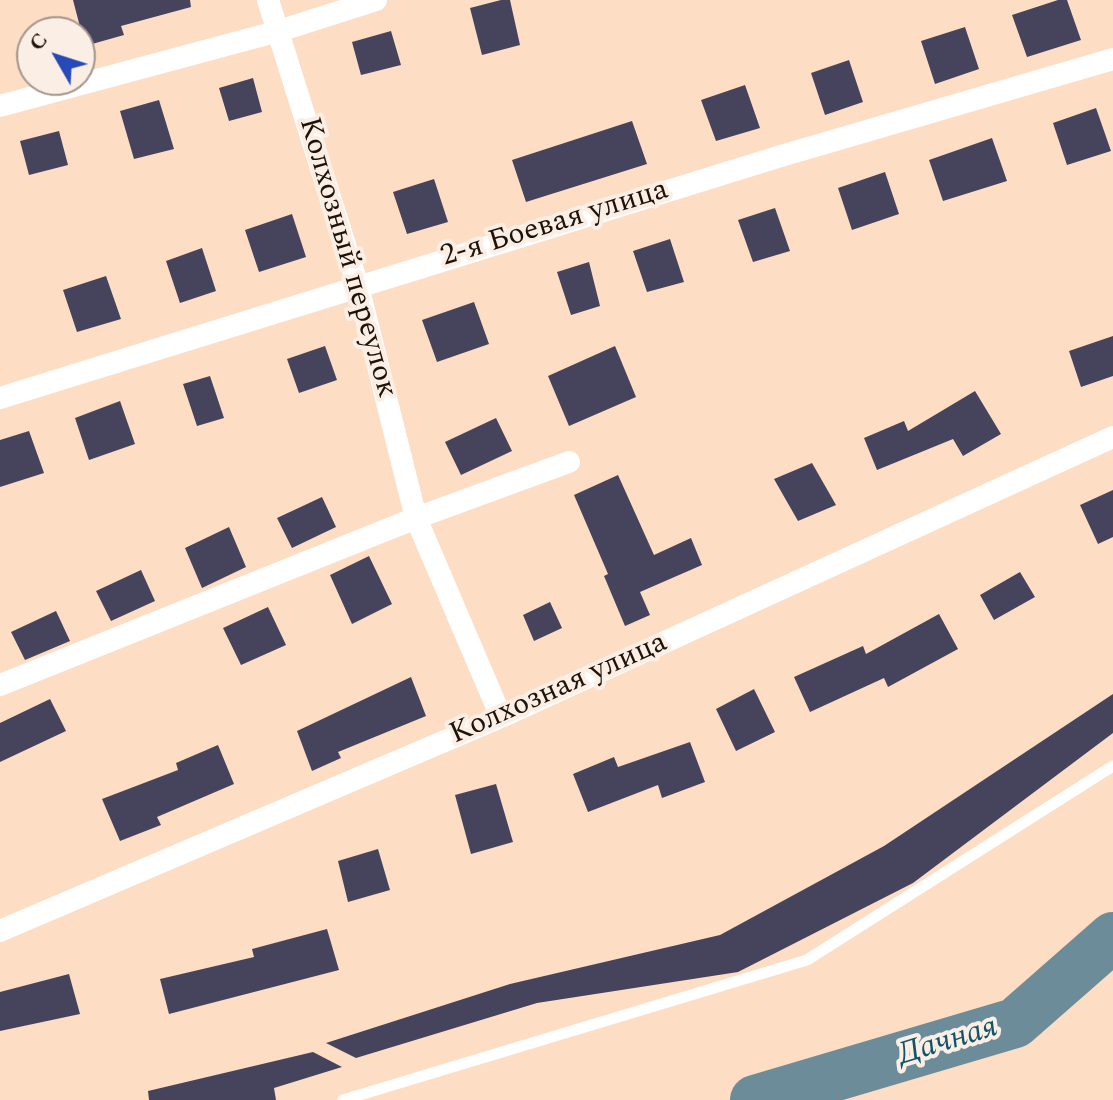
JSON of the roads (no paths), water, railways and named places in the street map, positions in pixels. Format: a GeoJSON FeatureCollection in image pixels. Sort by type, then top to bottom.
{"type":"FeatureCollection","features":[{"type":"Feature","properties":{"kind":"street","name":"Колхозный переулок"},"geometry":{"type":"LineString","coordinates":[[268,0],[358,286],[416,518],[501,717]]}},
{"type":"Feature","properties":{"kind":"street"},"geometry":{"type":"LineString","coordinates":[[0,106],[279,31],[376,0]]}},
{"type":"Feature","properties":{"kind":"street","name":"2-я Боевая улица"},"geometry":{"type":"LineString","coordinates":[[0,398],[358,286],[1113,59]]}},
{"type":"Feature","properties":{"kind":"street","name":"Колхозная улица"},"geometry":{"type":"LineString","coordinates":[[0,931],[501,717],[1113,437]]}},
{"type":"Feature","properties":{"kind":"street"},"geometry":{"type":"LineString","coordinates":[[0,685],[416,518],[569,462]]}},
{"type":"Feature","properties":{"kind":"lane"},"geometry":{"type":"LineString","coordinates":[[343,1100],[807,960],[1113,766]]}},
{"type":"Feature","properties":{"kind":"waterway","name":"Дачная"},"geometry":{"type":"LineString","coordinates":[[755,1100],[1015,1023],[1113,937]]}}]}
